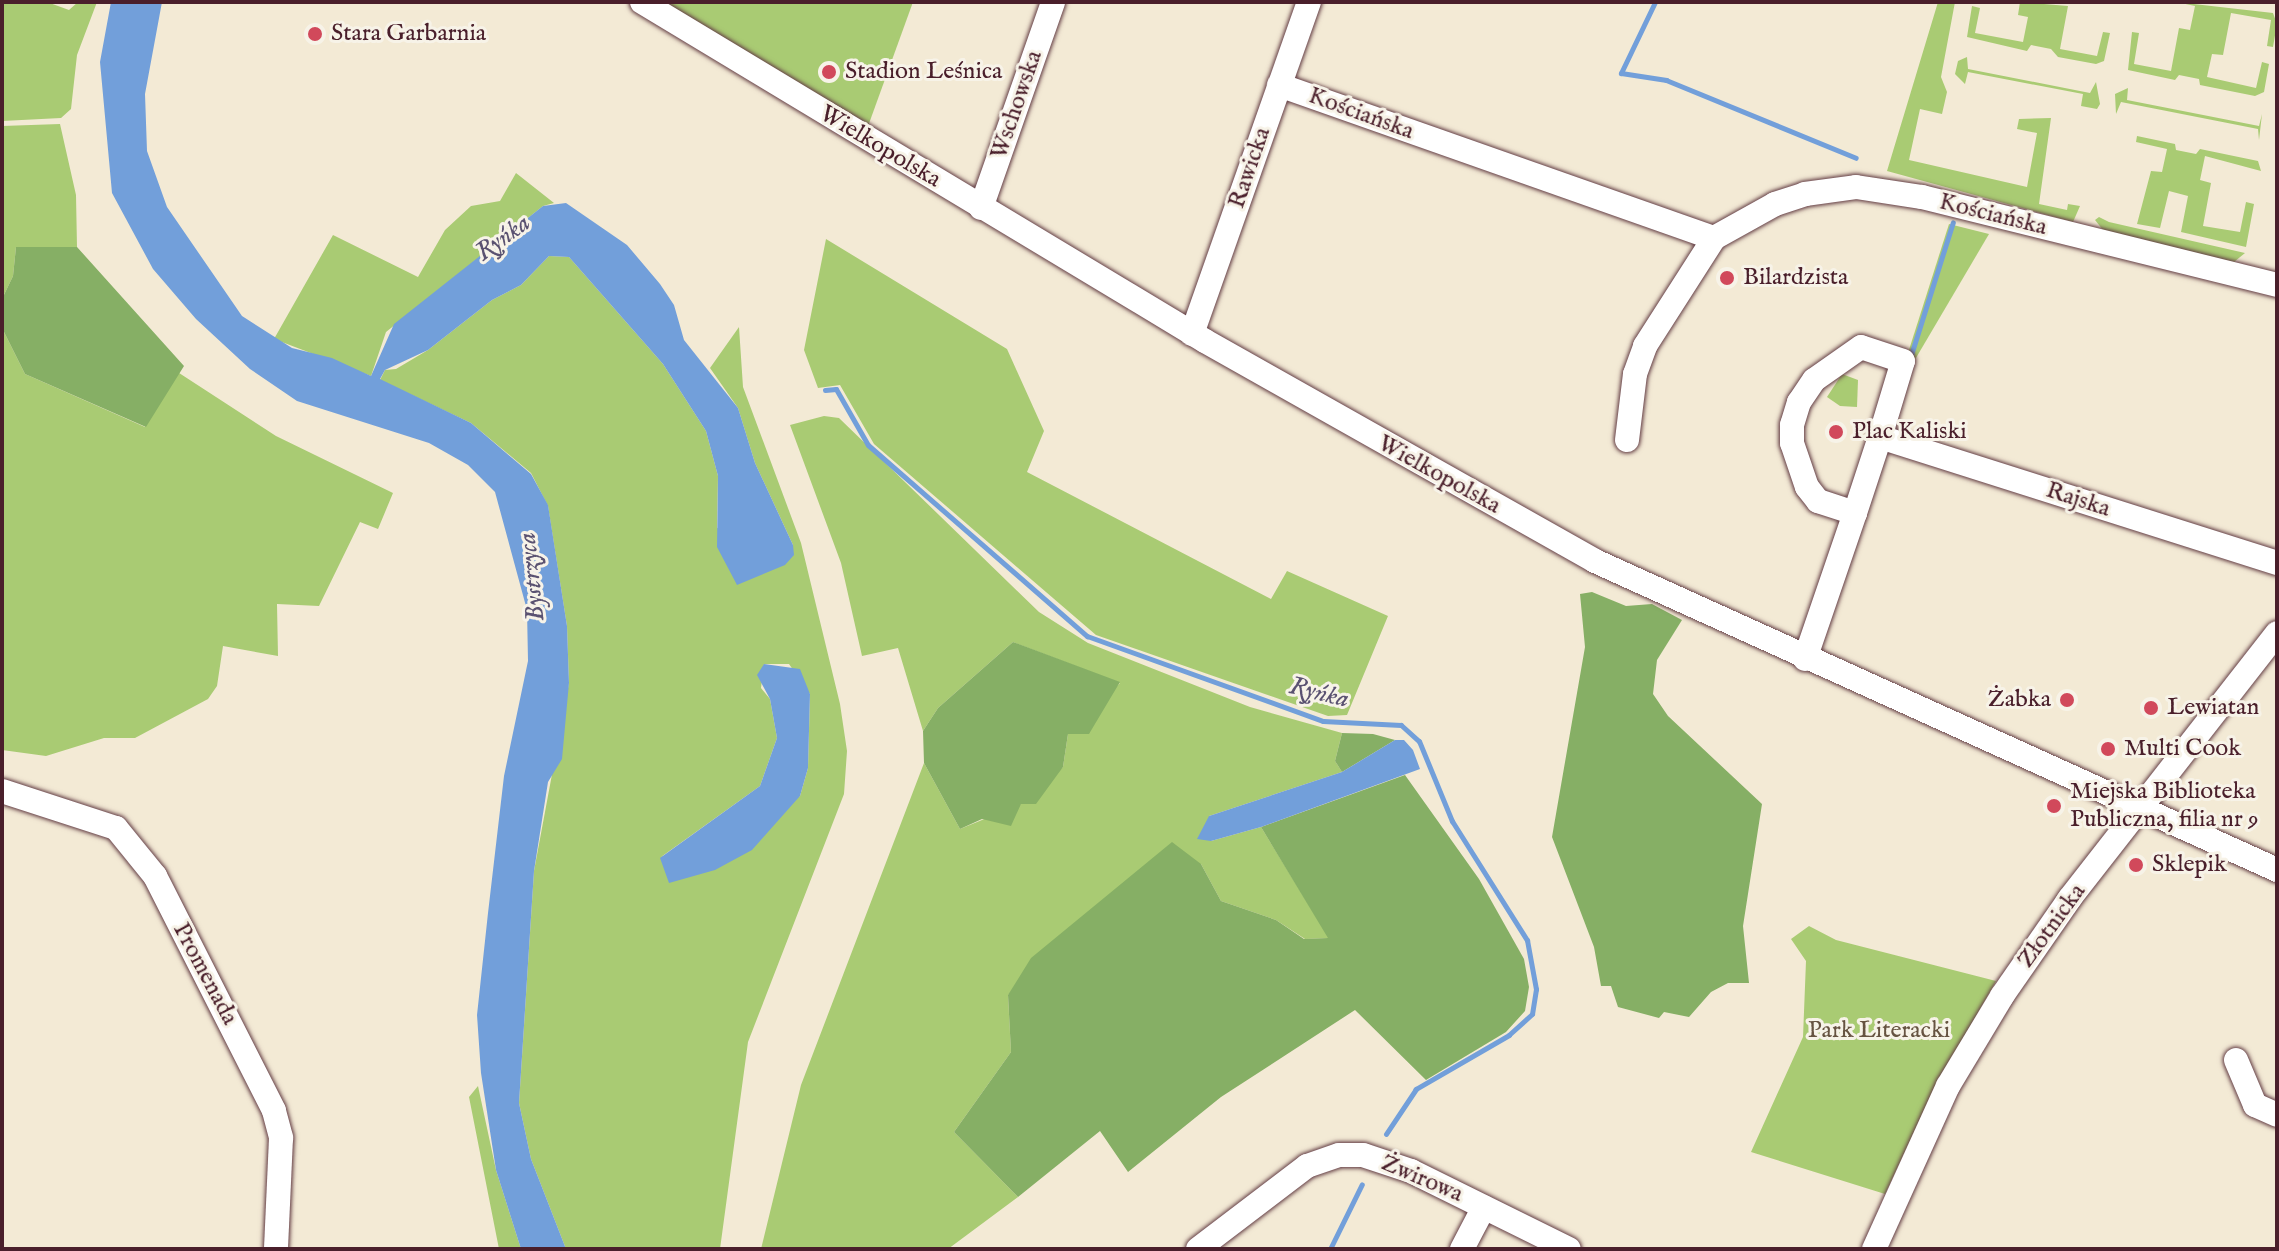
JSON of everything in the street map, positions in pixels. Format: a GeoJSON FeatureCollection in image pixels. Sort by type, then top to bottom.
{"type":"FeatureCollection","features":[{"type":"Feature","properties":{"kind":"street","name":"Wielkopolska"},"geometry":{"type":"LineString","coordinates":[[642,2],[1192,334],[1595,561],[1805,659],[2277,870]]}},
{"type":"Feature","properties":{"kind":"street","name":"Wschowska"},"geometry":{"type":"LineString","coordinates":[[981,208],[1053,2]]}},
{"type":"Feature","properties":{"kind":"street","name":"Rawicka"},"geometry":{"type":"LineString","coordinates":[[1192,334],[1309,2]]}},
{"type":"Feature","properties":{"kind":"street","name":"Kościańska"},"geometry":{"type":"LineString","coordinates":[[1279,85],[1714,238]]}},
{"type":"Feature","properties":{"kind":"street","name":"Kościańska"},"geometry":{"type":"LineString","coordinates":[[1627,440],[1635,374],[1645,346],[1714,238],[1775,204],[1856,187],[1922,197],[2277,285]]}},
{"type":"Feature","properties":{"kind":"street"},"geometry":{"type":"LineString","coordinates":[[1805,659],[1855,513],[1880,437],[1903,361],[1861,347],[1814,380],[1799,402],[1792,443],[1807,487],[1818,501],[1855,513]]}},
{"type":"Feature","properties":{"kind":"street","name":"Rajska"},"geometry":{"type":"LineString","coordinates":[[1880,437],[2277,563]]}},
{"type":"Feature","properties":{"kind":"street","name":"Złotnicka"},"geometry":{"type":"LineString","coordinates":[[1874,1249],[1948,1086],[2002,996],[2070,898],[2277,633]]}},
{"type":"Feature","properties":{"kind":"street","name":"Promenada"},"geometry":{"type":"LineString","coordinates":[[2,791],[116,828],[155,876],[274,1111],[281,1138],[276,1249]]}},
{"type":"Feature","properties":{"kind":"street"},"geometry":{"type":"LineString","coordinates":[[2236,1060],[2255,1105],[2277,1115]]}},
{"type":"Feature","properties":{"kind":"street","name":"Żwirowa"},"geometry":{"type":"LineString","coordinates":[[1198,1249],[1307,1166],[1339,1155],[1389,1162],[1569,1249]]}},
{"type":"Feature","properties":{"kind":"street"},"geometry":{"type":"LineString","coordinates":[[1462,1249],[1484,1207]]}},
{"type":"Feature","properties":{"kind":"green space"},"geometry":{"type":"Polygon","coordinates":[[[2,2],[47,2],[69,10],[78,2],[97,2],[77,55],[71,109],[61,118],[2,121],[2,2]]]}},
{"type":"Feature","properties":{"kind":"green space","name":"Stadion Leśnica"},"geometry":{"type":"Polygon","coordinates":[[[654,2],[913,2],[867,129],[654,2]]]}},
{"type":"Feature","properties":{"kind":"green space"},"geometry":{"type":"Polygon","coordinates":[[[1938,2],[1955,2],[1941,77],[1947,92],[1942,114],[1920,109],[1909,160],[2027,187],[2037,133],[2017,129],[2019,119],[2051,118],[2039,204],[2067,210],[2068,204],[2080,206],[2073,222],[1887,171],[1938,2]]]}},
{"type":"Feature","properties":{"kind":"green space"},"geometry":{"type":"Polygon","coordinates":[[[2020,2],[2068,6],[2060,49],[2097,56],[2103,32],[2110,33],[2104,61],[2096,64],[2058,57],[2051,49],[2031,45],[2027,51],[1967,37],[1972,6],[1980,8],[1975,33],[2023,42],[2028,17],[2018,15],[2020,2]]]}},
{"type":"Feature","properties":{"kind":"green space"},"geometry":{"type":"Polygon","coordinates":[[[2176,2],[2273,13],[2277,24],[2273,47],[2267,46],[2271,20],[2231,13],[2223,55],[2212,54],[2207,77],[2256,88],[2262,62],[2269,64],[2264,92],[2255,96],[2200,85],[2199,79],[2179,75],[2175,80],[2128,70],[2132,32],[2139,33],[2134,64],[2171,71],[2179,28],[2190,30],[2195,6],[2176,2]]]}},
{"type":"Feature","properties":{"kind":"green space"},"geometry":{"type":"Polygon","coordinates":[[[1967,57],[1968,69],[2090,93],[2096,82],[2100,104],[2097,109],[2081,106],[2083,94],[1968,72],[1965,84],[1955,74],[1958,61],[1967,57]]]}},
{"type":"Feature","properties":{"kind":"green space"},"geometry":{"type":"Polygon","coordinates":[[[2128,88],[2127,100],[2259,126],[2262,114],[2259,140],[2258,129],[2121,102],[2116,114],[2115,94],[2128,88]]]}},
{"type":"Feature","properties":{"kind":"green space"},"geometry":{"type":"Polygon","coordinates":[[[60,124],[76,195],[77,247],[16,247],[13,276],[2,299],[2,126],[60,124]]]}},
{"type":"Feature","properties":{"kind":"green space"},"geometry":{"type":"Polygon","coordinates":[[[2137,136],[2175,144],[2176,150],[2196,154],[2200,149],[2258,161],[2261,171],[2205,156],[2200,180],[2211,183],[2203,226],[2240,232],[2246,202],[2254,204],[2246,247],[2181,232],[2188,196],[2169,191],[2160,228],[2137,224],[2151,171],[2162,172],[2167,149],[2136,142],[2137,136]]]}},
{"type":"Feature","properties":{"kind":"green space"},"geometry":{"type":"Polygon","coordinates":[[[516,173],[554,203],[543,206],[386,332],[371,376],[274,339],[333,235],[418,277],[445,230],[471,206],[500,201],[516,173]]]}},
{"type":"Feature","properties":{"kind":"green space"},"geometry":{"type":"Polygon","coordinates":[[[2099,217],[2109,222],[2245,253],[2234,262],[2176,249],[2103,230],[2095,220],[2099,217]]]}},
{"type":"Feature","properties":{"kind":"green space"},"geometry":{"type":"Polygon","coordinates":[[[1949,224],[1989,234],[1913,363],[1908,353],[1949,224]]]}},
{"type":"Feature","properties":{"kind":"green space"},"geometry":{"type":"Polygon","coordinates":[[[826,239],[1007,349],[1044,431],[1027,472],[1271,599],[1287,571],[1388,616],[1347,715],[1328,716],[1096,635],[874,444],[840,385],[818,388],[804,350],[826,239]]]}},
{"type":"Feature","properties":{"kind":"green space"},"geometry":{"type":"Polygon","coordinates":[[[16,247],[77,247],[184,366],[146,427],[25,374],[2,328],[2,299],[13,276],[16,247]]]}},
{"type":"Feature","properties":{"kind":"green space"},"geometry":{"type":"Polygon","coordinates":[[[549,256],[569,257],[663,364],[706,431],[718,476],[717,528],[793,545],[755,463],[738,408],[710,368],[739,327],[743,387],[801,543],[840,704],[847,751],[844,794],[748,1042],[720,1249],[566,1249],[531,1159],[519,1103],[534,871],[569,683],[567,626],[548,506],[531,473],[471,423],[380,380],[385,370],[396,369],[428,350],[492,300],[521,285],[549,256]],[[764,664],[761,688],[770,699],[777,738],[760,786],[661,857],[800,796],[808,768],[810,694],[789,664],[764,664]]]}},
{"type":"Feature","properties":{"kind":"green space"},"geometry":{"type":"Polygon","coordinates":[[[2,328],[25,374],[145,427],[176,371],[276,436],[393,493],[378,529],[360,522],[319,606],[277,604],[278,656],[223,646],[217,686],[208,699],[135,738],[104,738],[46,756],[2,750],[2,328]]]}},
{"type":"Feature","properties":{"kind":"green space"},"geometry":{"type":"Polygon","coordinates":[[[1842,374],[1858,380],[1857,407],[1840,406],[1827,397],[1842,374]]]}},
{"type":"Feature","properties":{"kind":"green space"},"geometry":{"type":"Polygon","coordinates":[[[824,416],[839,418],[1039,612],[1088,643],[1250,707],[1342,733],[1335,761],[1342,772],[1209,816],[1211,841],[1261,827],[1329,938],[1305,939],[1276,920],[1221,901],[1201,864],[1008,995],[1011,1052],[954,1132],[1018,1197],[948,1249],[761,1249],[801,1085],[924,763],[960,829],[1021,804],[1063,767],[1068,734],[1120,683],[1013,642],[938,708],[923,731],[898,648],[862,656],[841,563],[790,425],[824,416]]]}},
{"type":"Feature","properties":{"kind":"green space"},"geometry":{"type":"Polygon","coordinates":[[[1592,592],[1626,606],[1652,604],[1682,620],[1657,660],[1653,694],[1668,716],[1762,804],[1743,926],[1749,983],[1728,983],[1711,992],[1689,1017],[1664,1012],[1659,1018],[1618,1007],[1611,986],[1601,986],[1594,947],[1552,837],[1585,647],[1580,594],[1592,592]]]}},
{"type":"Feature","properties":{"kind":"green space"},"geometry":{"type":"Polygon","coordinates":[[[1013,642],[1120,682],[1089,734],[1068,734],[1063,767],[1036,804],[1021,804],[1011,826],[982,819],[960,829],[924,763],[923,731],[938,708],[1013,642]]]}},
{"type":"Feature","properties":{"kind":"green space"},"geometry":{"type":"Polygon","coordinates":[[[1342,733],[1373,734],[1395,740],[1342,772],[1335,761],[1342,733]]]}},
{"type":"Feature","properties":{"kind":"green space"},"geometry":{"type":"Polygon","coordinates":[[[1405,775],[1479,879],[1524,959],[1529,987],[1525,1011],[1506,1032],[1426,1080],[1355,1010],[1221,1097],[1128,1172],[1100,1131],[1018,1197],[954,1132],[1011,1052],[1008,995],[1031,958],[1172,842],[1201,864],[1221,901],[1276,920],[1304,939],[1328,938],[1261,827],[1405,775]]]}},
{"type":"Feature","properties":{"kind":"green space","name":"Park Literacki"},"geometry":{"type":"Polygon","coordinates":[[[1809,926],[1836,940],[1996,981],[1932,1093],[1885,1194],[1751,1152],[1803,1037],[1806,961],[1791,939],[1809,926]]]}},
{"type":"Feature","properties":{"kind":"green space"},"geometry":{"type":"Polygon","coordinates":[[[478,1086],[496,1170],[521,1249],[499,1249],[469,1097],[478,1086]]]}},
{"type":"Feature","properties":{"kind":"water","name":"Bystrzyca"},"geometry":{"type":"Polygon","coordinates":[[[111,2],[162,2],[145,94],[147,151],[167,207],[242,316],[292,348],[332,358],[371,376],[394,324],[543,206],[566,203],[627,245],[674,305],[684,340],[738,408],[755,463],[793,545],[794,555],[785,565],[737,585],[717,547],[718,476],[706,431],[663,364],[569,257],[549,256],[521,285],[492,300],[428,350],[385,370],[380,379],[471,423],[531,474],[548,505],[567,626],[569,683],[562,759],[548,782],[534,871],[519,1103],[531,1159],[566,1249],[521,1249],[496,1170],[481,1073],[477,1015],[488,913],[504,776],[528,661],[527,610],[495,492],[468,465],[429,443],[297,401],[250,369],[196,319],[153,269],[112,193],[100,62],[111,2]]]}},
{"type":"Feature","properties":{"kind":"water"},"geometry":{"type":"Polygon","coordinates":[[[764,664],[800,669],[810,694],[808,768],[800,796],[752,850],[715,870],[669,883],[660,858],[760,786],[777,738],[770,699],[757,675],[764,664]]]}},
{"type":"Feature","properties":{"kind":"water"},"geometry":{"type":"Polygon","coordinates":[[[1395,740],[1404,740],[1413,750],[1420,769],[1261,827],[1211,841],[1197,839],[1209,816],[1342,772],[1395,740]]]}},
{"type":"Feature","properties":{"kind":"waterway"},"geometry":{"type":"LineString","coordinates":[[1655,2],[1621,73],[1666,80],[1856,158]]}},
{"type":"Feature","properties":{"kind":"waterway"},"geometry":{"type":"LineString","coordinates":[[1911,355],[1953,222]]}},
{"type":"Feature","properties":{"kind":"waterway","name":"Ryńka"},"geometry":{"type":"LineString","coordinates":[[825,390],[836,389],[868,445],[1087,636],[1323,721],[1401,725],[1419,741],[1452,821],[1527,940],[1536,989],[1532,1014],[1509,1035],[1416,1089],[1386,1134]]}},
{"type":"Feature","properties":{"kind":"waterway","name":"Ryńka"},"geometry":{"type":"LineString","coordinates":[[1330,1249],[1362,1184]]}},
{"type":"Feature","properties":{"kind":"place","name":"Stara Garbarnia"},"geometry":{"type":"Point","coordinates":[315,34]}},
{"type":"Feature","properties":{"kind":"place","name":"Stadion Leśnica"},"geometry":{"type":"Point","coordinates":[829,72]}},
{"type":"Feature","properties":{"kind":"place","name":"Bilardzista"},"geometry":{"type":"Point","coordinates":[1727,278]}},
{"type":"Feature","properties":{"kind":"place","name":"Plac Kaliski"},"geometry":{"type":"Point","coordinates":[1836,432]}},
{"type":"Feature","properties":{"kind":"place","name":"Żabka"},"geometry":{"type":"Point","coordinates":[2067,700]}},
{"type":"Feature","properties":{"kind":"place","name":"Lewiatan"},"geometry":{"type":"Point","coordinates":[2151,708]}},
{"type":"Feature","properties":{"kind":"place","name":"Multi Cook"},"geometry":{"type":"Point","coordinates":[2108,749]}},
{"type":"Feature","properties":{"kind":"place","name":"Miejska Biblioteka Publiczna, filia nr 9"},"geometry":{"type":"Point","coordinates":[2054,806]}},
{"type":"Feature","properties":{"kind":"place","name":"Sklepik"},"geometry":{"type":"Point","coordinates":[2136,865]}}]}
